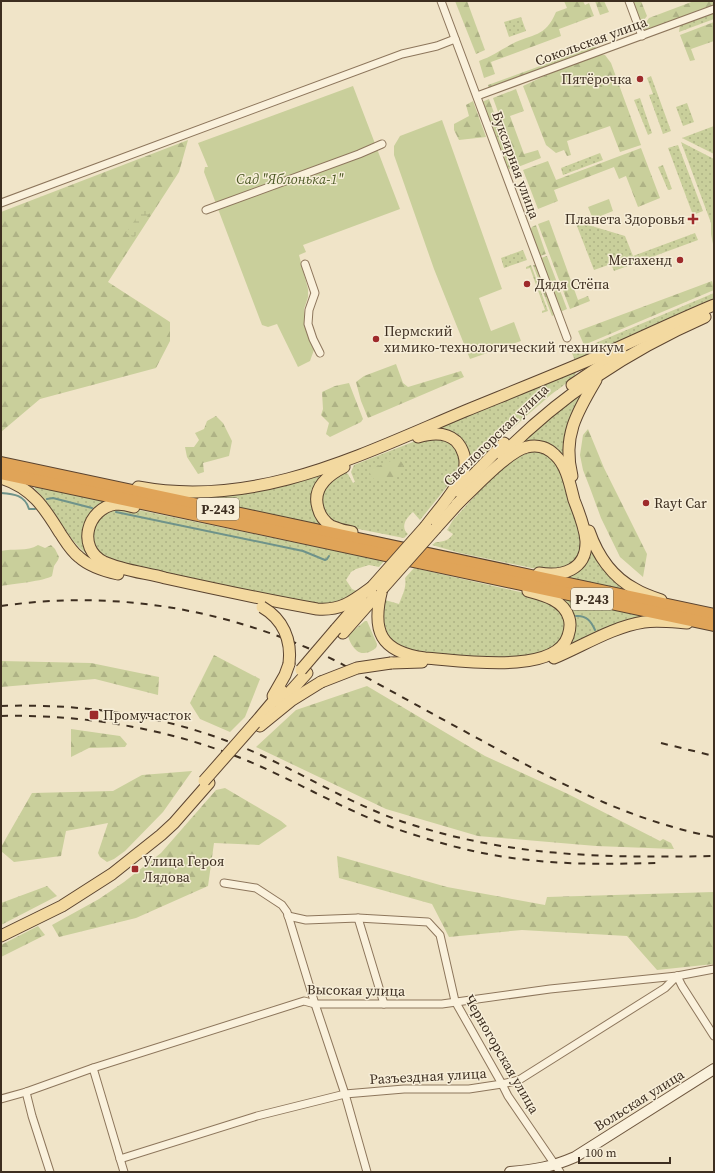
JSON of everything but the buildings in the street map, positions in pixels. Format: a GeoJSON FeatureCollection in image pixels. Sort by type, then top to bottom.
{"type":"FeatureCollection","features":[{"type":"Feature","properties":{"kind":"highway","name":"Р-243"},"geometry":{"type":"LineString","coordinates":[[6,464],[676,607],[714,621]]}},
{"type":"Feature","properties":{"kind":"highway","name":"Р-243"},"geometry":{"type":"LineString","coordinates":[[1,473],[472,574],[714,621]]}},
{"type":"Feature","properties":{"kind":"main road"},"geometry":{"type":"LineString","coordinates":[[6,464],[61,471],[143,488],[170,491],[222,491],[280,482],[320,470],[366,452],[613,350],[714,305]]}},
{"type":"Feature","properties":{"kind":"main road","name":"Светлогорская улица"},"geometry":{"type":"LineString","coordinates":[[431,527],[486,462],[551,401],[593,369],[642,340],[695,313]]}},
{"type":"Feature","properties":{"kind":"main road","name":"Светлогорская улица"},"geometry":{"type":"LineString","coordinates":[[431,527],[457,504],[495,462],[556,406],[599,375],[647,347],[714,313]]}},
{"type":"Feature","properties":{"kind":"main road"},"geometry":{"type":"LineString","coordinates":[[599,375],[579,408],[574,420],[569,443],[569,458],[572,474],[588,529],[594,546],[599,554],[618,577],[635,590],[676,607]]}},
{"type":"Feature","properties":{"kind":"main road"},"geometry":{"type":"LineString","coordinates":[[1,936],[79,896],[134,857],[174,823],[206,782],[340,631],[377,588],[431,527],[457,485],[465,469],[465,461],[461,448],[451,438],[444,435],[430,434],[416,438],[345,467],[330,475],[319,487],[317,493],[320,513],[327,522],[340,530],[380,539],[424,553]]}},
{"type":"Feature","properties":{"kind":"main road"},"geometry":{"type":"LineString","coordinates":[[450,558],[486,561],[539,572],[557,574],[567,572],[575,567],[581,560],[585,549],[585,537],[582,524],[564,468],[556,456],[544,448],[529,446],[512,454],[457,504]]}},
{"type":"Feature","properties":{"kind":"main road"},"geometry":{"type":"LineString","coordinates":[[1,478],[20,486],[34,497],[46,510],[74,552],[94,567],[118,574],[253,602],[272,614],[287,636],[290,648],[289,664],[280,684],[257,724]]}},
{"type":"Feature","properties":{"kind":"main road"},"geometry":{"type":"LineString","coordinates":[[228,521],[159,512],[117,504],[105,508],[93,518],[88,530],[87,542],[96,557],[105,563],[114,566],[317,610],[326,610],[346,605],[377,588]]}},
{"type":"Feature","properties":{"kind":"main road"},"geometry":{"type":"LineString","coordinates":[[377,588],[378,625],[380,631],[391,647],[405,654],[425,658],[519,663],[547,656],[558,651],[566,642],[570,629],[570,619],[566,610],[555,601],[543,595],[508,586],[472,574]]}},
{"type":"Feature","properties":{"kind":"main road"},"geometry":{"type":"LineString","coordinates":[[257,724],[321,682],[357,668],[390,663],[428,662],[494,667],[524,666],[553,659],[612,632],[638,624],[657,622],[714,621]]}},
{"type":"Feature","properties":{"kind":"street","name":"Буксирная улица"},"geometry":{"type":"LineString","coordinates":[[441,1],[567,338]]}},
{"type":"Feature","properties":{"kind":"street"},"geometry":{"type":"LineString","coordinates":[[629,1],[642,36]]}},
{"type":"Feature","properties":{"kind":"street","name":"Сокольская улица"},"geometry":{"type":"LineString","coordinates":[[477,96],[714,9]]}},
{"type":"Feature","properties":{"kind":"street"},"geometry":{"type":"LineString","coordinates":[[1,203],[402,54],[437,46],[455,39]]}},
{"type":"Feature","properties":{"kind":"street"},"geometry":{"type":"LineString","coordinates":[[206,210],[359,154],[382,144]]}},
{"type":"Feature","properties":{"kind":"street"},"geometry":{"type":"LineString","coordinates":[[305,264],[314,293],[309,310],[308,324],[320,353]]}},
{"type":"Feature","properties":{"kind":"street"},"geometry":{"type":"LineString","coordinates":[[224,883],[256,888],[282,905],[287,912],[315,1004],[345,1094],[367,1172]]}},
{"type":"Feature","properties":{"kind":"street"},"geometry":{"type":"LineString","coordinates":[[288,916],[306,920],[358,918],[384,1004]]}},
{"type":"Feature","properties":{"kind":"street","name":"Черногорская улица"},"geometry":{"type":"LineString","coordinates":[[358,918],[428,922],[440,935],[455,1001],[508,1096],[558,1169]]}},
{"type":"Feature","properties":{"kind":"street"},"geometry":{"type":"LineString","coordinates":[[714,969],[677,976],[714,1036]]}},
{"type":"Feature","properties":{"kind":"street","name":"Высокая улица"},"geometry":{"type":"LineString","coordinates":[[1,1100],[93,1068],[304,1001],[315,1004],[442,1004],[550,989],[677,976]]}},
{"type":"Feature","properties":{"kind":"street","name":"Разъездная улица"},"geometry":{"type":"LineString","coordinates":[[120,1159],[257,1116],[345,1094],[404,1089],[469,1088],[502,1084],[518,1080],[665,988],[677,976]]}},
{"type":"Feature","properties":{"kind":"street"},"geometry":{"type":"LineString","coordinates":[[93,1068],[124,1172]]}},
{"type":"Feature","properties":{"kind":"street","name":"Вольская улица"},"geometry":{"type":"LineString","coordinates":[[510,1172],[558,1169],[714,1069]]}},
{"type":"Feature","properties":{"kind":"street"},"geometry":{"type":"LineString","coordinates":[[26,1092],[50,1172]]}},
{"type":"Feature","properties":{"kind":"green space"},"geometry":{"type":"Polygon","coordinates":[[[455,1],[467,1],[485,50],[476,54],[455,1]]]}},
{"type":"Feature","properties":{"kind":"green space"},"geometry":{"type":"Polygon","coordinates":[[[564,1],[583,1],[585,5],[589,3],[594,16],[559,29],[561,36],[491,62],[495,74],[484,78],[479,61],[512,44],[543,31],[552,20],[556,12],[567,8],[564,1]]]}},
{"type":"Feature","properties":{"kind":"green space"},"geometry":{"type":"Polygon","coordinates":[[[595,1],[604,1],[609,12],[600,15],[595,1]]]}},
{"type":"Feature","properties":{"kind":"green space"},"geometry":{"type":"Polygon","coordinates":[[[632,1],[641,1],[647,16],[640,25],[632,1]]]}},
{"type":"Feature","properties":{"kind":"green space"},"geometry":{"type":"Polygon","coordinates":[[[694,1],[714,1],[714,6],[647,31],[642,28],[649,18],[694,1]]]}},
{"type":"Feature","properties":{"kind":"green space"},"geometry":{"type":"Polygon","coordinates":[[[714,13],[714,19],[679,32],[680,25],[714,13]]]}},
{"type":"Feature","properties":{"kind":"green space"},"geometry":{"type":"Polygon","coordinates":[[[521,17],[526,31],[509,37],[504,22],[521,17]]]}},
{"type":"Feature","properties":{"kind":"green space"},"geometry":{"type":"Polygon","coordinates":[[[714,22],[714,41],[691,49],[695,60],[690,61],[680,35],[714,22]]]}},
{"type":"Feature","properties":{"kind":"green space"},"geometry":{"type":"Polygon","coordinates":[[[595,46],[596,49],[489,88],[488,85],[595,46]]]}},
{"type":"Feature","properties":{"kind":"green space"},"geometry":{"type":"Polygon","coordinates":[[[599,54],[605,55],[611,63],[641,145],[620,152],[610,126],[567,141],[571,155],[567,156],[564,150],[556,153],[546,145],[523,86],[553,72],[599,54]]]}},
{"type":"Feature","properties":{"kind":"green space"},"geometry":{"type":"Polygon","coordinates":[[[651,76],[671,131],[663,134],[649,95],[653,94],[647,78],[651,76]]]}},
{"type":"Feature","properties":{"kind":"green space","name":"Сад \"Яблонька-1\""},"geometry":{"type":"Polygon","coordinates":[[[353,86],[400,209],[303,245],[306,252],[299,255],[308,289],[308,297],[304,309],[306,324],[315,347],[310,361],[298,367],[277,324],[268,327],[262,325],[204,172],[205,167],[208,167],[198,143],[353,86]]]}},
{"type":"Feature","properties":{"kind":"green space"},"geometry":{"type":"Polygon","coordinates":[[[516,89],[524,111],[510,116],[524,154],[538,150],[541,158],[518,167],[493,98],[516,89]]]}},
{"type":"Feature","properties":{"kind":"green space"},"geometry":{"type":"Polygon","coordinates":[[[640,98],[652,133],[648,135],[634,100],[640,98]]]}},
{"type":"Feature","properties":{"kind":"green space"},"geometry":{"type":"Polygon","coordinates":[[[489,99],[514,168],[509,169],[507,167],[482,102],[489,99]]]}},
{"type":"Feature","properties":{"kind":"green space"},"geometry":{"type":"Polygon","coordinates":[[[473,101],[486,137],[459,140],[454,130],[454,124],[469,116],[466,105],[473,101]]]}},
{"type":"Feature","properties":{"kind":"green space"},"geometry":{"type":"Polygon","coordinates":[[[687,103],[694,122],[683,126],[676,107],[687,103]]]}},
{"type":"Feature","properties":{"kind":"green space"},"geometry":{"type":"Polygon","coordinates":[[[442,120],[502,289],[479,298],[491,331],[514,322],[521,341],[470,359],[434,269],[394,155],[394,146],[400,136],[442,120]]]}},
{"type":"Feature","properties":{"kind":"green space"},"geometry":{"type":"Polygon","coordinates":[[[714,126],[714,154],[682,138],[714,126]]]}},
{"type":"Feature","properties":{"kind":"green space"},"geometry":{"type":"Polygon","coordinates":[[[188,140],[179,172],[108,282],[170,322],[170,341],[156,368],[40,399],[1,432],[1,212],[188,140]]]}},
{"type":"Feature","properties":{"kind":"green space"},"geometry":{"type":"Polygon","coordinates":[[[681,142],[714,159],[714,249],[711,234],[711,223],[681,142]]]}},
{"type":"Feature","properties":{"kind":"green space"},"geometry":{"type":"Polygon","coordinates":[[[678,145],[703,211],[693,215],[668,148],[678,145]]]}},
{"type":"Feature","properties":{"kind":"green space"},"geometry":{"type":"Polygon","coordinates":[[[641,148],[660,198],[638,207],[626,176],[619,179],[614,167],[554,190],[558,201],[538,209],[523,170],[548,161],[556,180],[641,148]]]}},
{"type":"Feature","properties":{"kind":"green space"},"geometry":{"type":"Polygon","coordinates":[[[600,153],[603,160],[563,175],[561,168],[600,153]]]}},
{"type":"Feature","properties":{"kind":"green space"},"geometry":{"type":"Polygon","coordinates":[[[663,165],[672,189],[668,190],[658,167],[663,165]]]}},
{"type":"Feature","properties":{"kind":"green space"},"geometry":{"type":"Polygon","coordinates":[[[609,199],[613,211],[593,219],[588,207],[609,199]]]}},
{"type":"Feature","properties":{"kind":"green space"},"geometry":{"type":"Polygon","coordinates":[[[143,208],[150,212],[134,238],[126,233],[143,208]]]}},
{"type":"Feature","properties":{"kind":"green space"},"geometry":{"type":"Polygon","coordinates":[[[549,220],[578,300],[588,296],[590,301],[570,309],[538,224],[549,220]]]}},
{"type":"Feature","properties":{"kind":"green space"},"geometry":{"type":"Polygon","coordinates":[[[575,221],[625,236],[633,256],[695,233],[698,240],[614,271],[611,264],[594,270],[575,221]]]}},
{"type":"Feature","properties":{"kind":"green space"},"geometry":{"type":"Polygon","coordinates":[[[536,225],[546,254],[540,256],[530,230],[536,225]]]}},
{"type":"Feature","properties":{"kind":"green space"},"geometry":{"type":"Polygon","coordinates":[[[523,250],[527,260],[504,268],[501,258],[523,250]]]}},
{"type":"Feature","properties":{"kind":"green space"},"geometry":{"type":"Polygon","coordinates":[[[547,256],[567,309],[560,312],[541,258],[547,256]]]}},
{"type":"Feature","properties":{"kind":"green space"},"geometry":{"type":"Polygon","coordinates":[[[531,265],[548,311],[542,313],[542,311],[545,310],[530,268],[526,269],[526,267],[531,265]]]}},
{"type":"Feature","properties":{"kind":"green space"},"geometry":{"type":"Polygon","coordinates":[[[533,265],[536,265],[554,315],[552,316],[533,265]]]}},
{"type":"Feature","properties":{"kind":"green space"},"geometry":{"type":"Polygon","coordinates":[[[712,281],[714,290],[584,345],[578,331],[712,281]]]}},
{"type":"Feature","properties":{"kind":"green space"},"geometry":{"type":"Polygon","coordinates":[[[714,293],[714,301],[575,361],[572,353],[714,293]]]}},
{"type":"Feature","properties":{"kind":"green space"},"geometry":{"type":"Polygon","coordinates":[[[396,364],[403,383],[408,387],[461,371],[464,377],[368,418],[361,401],[356,382],[364,376],[396,364]]]}},
{"type":"Feature","properties":{"kind":"green space"},"geometry":{"type":"Polygon","coordinates":[[[575,370],[576,373],[570,380],[517,424],[471,469],[469,468],[469,451],[464,441],[460,436],[450,430],[441,428],[440,426],[575,370]]]}},
{"type":"Feature","properties":{"kind":"green space"},"geometry":{"type":"Polygon","coordinates":[[[349,383],[363,419],[361,422],[330,437],[326,434],[329,423],[321,415],[323,409],[322,392],[335,386],[349,383]]]}},
{"type":"Feature","properties":{"kind":"green space"},"geometry":{"type":"Polygon","coordinates":[[[582,391],[565,458],[556,448],[546,442],[536,440],[523,442],[525,438],[582,391]]]}},
{"type":"Feature","properties":{"kind":"green space"},"geometry":{"type":"Polygon","coordinates":[[[216,416],[223,423],[232,441],[229,456],[203,463],[204,472],[198,474],[187,457],[185,447],[194,447],[199,440],[195,433],[204,429],[207,421],[216,416]]]}},
{"type":"Feature","properties":{"kind":"green space"},"geometry":{"type":"Polygon","coordinates":[[[588,429],[604,468],[647,554],[643,577],[620,557],[601,518],[583,470],[580,455],[583,435],[588,429]]]}},
{"type":"Feature","properties":{"kind":"green space"},"geometry":{"type":"Polygon","coordinates":[[[433,435],[455,443],[464,463],[454,478],[420,520],[413,512],[408,517],[404,528],[408,534],[404,538],[343,526],[332,520],[325,512],[323,507],[323,488],[343,471],[348,474],[353,483],[355,482],[351,472],[354,465],[433,435]]]}},
{"type":"Feature","properties":{"kind":"green space"},"geometry":{"type":"Polygon","coordinates":[[[539,448],[558,462],[583,539],[582,551],[570,567],[546,571],[460,553],[432,545],[436,542],[441,542],[450,538],[453,534],[447,530],[453,520],[509,459],[539,448]]]}},
{"type":"Feature","properties":{"kind":"green space"},"geometry":{"type":"Polygon","coordinates":[[[396,459],[403,464],[405,470],[392,479],[381,481],[373,478],[370,473],[373,468],[396,459]]]}},
{"type":"Feature","properties":{"kind":"green space"},"geometry":{"type":"Polygon","coordinates":[[[331,468],[317,486],[329,527],[187,497],[190,493],[331,468]]]}},
{"type":"Feature","properties":{"kind":"green space"},"geometry":{"type":"Polygon","coordinates":[[[35,485],[110,502],[94,510],[92,558],[75,543],[50,506],[35,489],[35,485]]]}},
{"type":"Feature","properties":{"kind":"green space"},"geometry":{"type":"Polygon","coordinates":[[[124,507],[384,561],[379,567],[369,565],[351,572],[346,580],[352,589],[359,592],[353,597],[326,607],[114,563],[94,549],[92,525],[104,512],[124,507]]]}},
{"type":"Feature","properties":{"kind":"green space"},"geometry":{"type":"Polygon","coordinates":[[[38,545],[45,548],[51,545],[59,557],[54,566],[52,576],[36,581],[1,586],[1,551],[25,549],[38,545]]]}},
{"type":"Feature","properties":{"kind":"green space"},"geometry":{"type":"Polygon","coordinates":[[[589,546],[630,592],[564,577],[589,546]]]}},
{"type":"Feature","properties":{"kind":"green space"},"geometry":{"type":"Polygon","coordinates":[[[414,568],[551,600],[568,623],[556,648],[528,657],[448,656],[433,655],[408,650],[399,646],[390,637],[385,626],[383,613],[385,600],[399,604],[405,588],[405,578],[414,568]]]}},
{"type":"Feature","properties":{"kind":"green space"},"geometry":{"type":"Polygon","coordinates":[[[563,598],[649,614],[648,618],[567,649],[574,615],[563,598]]]}},
{"type":"Feature","properties":{"kind":"green space"},"geometry":{"type":"Polygon","coordinates":[[[367,621],[377,644],[376,648],[369,652],[361,653],[353,647],[348,635],[367,621]]]}},
{"type":"Feature","properties":{"kind":"green space"},"geometry":{"type":"Polygon","coordinates":[[[214,655],[260,679],[245,717],[230,732],[200,719],[190,703],[214,655]]]}},
{"type":"Feature","properties":{"kind":"green space"},"geometry":{"type":"Polygon","coordinates":[[[1,661],[91,663],[159,677],[158,695],[95,679],[1,687],[1,661]]]}},
{"type":"Feature","properties":{"kind":"green space"},"geometry":{"type":"Polygon","coordinates":[[[367,686],[485,756],[568,794],[660,841],[663,839],[671,843],[674,849],[596,846],[478,836],[386,809],[256,747],[296,710],[367,686]]]}},
{"type":"Feature","properties":{"kind":"green space"},"geometry":{"type":"Polygon","coordinates":[[[71,729],[120,736],[127,744],[125,747],[89,748],[71,757],[71,729]]]}},
{"type":"Feature","properties":{"kind":"green space"},"geometry":{"type":"Polygon","coordinates":[[[192,771],[163,812],[125,851],[107,862],[100,857],[98,853],[108,823],[66,831],[61,856],[14,862],[1,851],[1,847],[32,793],[113,791],[142,775],[192,771]]]}},
{"type":"Feature","properties":{"kind":"green space"},"geometry":{"type":"Polygon","coordinates":[[[225,788],[287,826],[259,845],[214,843],[208,886],[136,918],[59,937],[52,925],[99,899],[124,882],[161,853],[216,790],[225,788]]]}},
{"type":"Feature","properties":{"kind":"green space"},"geometry":{"type":"Polygon","coordinates":[[[337,856],[447,887],[545,905],[547,897],[714,892],[714,964],[657,970],[627,936],[522,930],[449,937],[432,904],[339,878],[337,856]]]}},
{"type":"Feature","properties":{"kind":"green space"},"geometry":{"type":"Polygon","coordinates":[[[47,886],[57,896],[1,925],[1,903],[47,886]]]}},
{"type":"Feature","properties":{"kind":"green space"},"geometry":{"type":"Polygon","coordinates":[[[38,926],[45,935],[1,957],[1,945],[38,926]]]}},
{"type":"Feature","properties":{"kind":"waterway"},"geometry":{"type":"LineString","coordinates":[[1,493],[18,496],[25,501],[29,509],[35,509]]}},
{"type":"Feature","properties":{"kind":"waterway"},"geometry":{"type":"LineString","coordinates":[[47,499],[53,498],[92,508]]}},
{"type":"Feature","properties":{"kind":"waterway"},"geometry":{"type":"LineString","coordinates":[[116,512],[303,551],[325,560],[329,556]]}},
{"type":"Feature","properties":{"kind":"waterway"},"geometry":{"type":"LineString","coordinates":[[576,616],[583,616],[588,619],[595,630]]}},
{"type":"Feature","properties":{"kind":"railway"},"geometry":{"type":"LineString","coordinates":[[1,606],[45,601],[88,600],[131,603],[174,608],[216,617],[258,629],[298,644],[338,662],[515,759],[597,800],[654,821],[714,837]]}},
{"type":"Feature","properties":{"kind":"railway"},"geometry":{"type":"LineString","coordinates":[[1,706],[66,707],[98,710],[162,721],[224,740],[254,752],[352,801],[392,818],[451,836],[488,844],[599,856],[714,856]]}},
{"type":"Feature","properties":{"kind":"railway"},"geometry":{"type":"LineString","coordinates":[[1,716],[33,716],[96,721],[158,732],[189,740],[248,761],[378,822],[430,840],[463,849],[496,856],[546,862],[609,864],[656,863]]}},
{"type":"Feature","properties":{"kind":"railway"},"geometry":{"type":"LineString","coordinates":[[661,743],[714,756]]}},
{"type":"Feature","properties":{"kind":"place","name":"Пятёрочка"},"geometry":{"type":"Point","coordinates":[640,79]}},
{"type":"Feature","properties":{"kind":"place","name":"Планета Здоровья"},"geometry":{"type":"Point","coordinates":[693,219]}},
{"type":"Feature","properties":{"kind":"place","name":"Мегахенд"},"geometry":{"type":"Point","coordinates":[680,260]}},
{"type":"Feature","properties":{"kind":"place","name":"Дядя Стёпа"},"geometry":{"type":"Point","coordinates":[527,284]}},
{"type":"Feature","properties":{"kind":"place","name":"Пермский химико-технологический техникум"},"geometry":{"type":"Point","coordinates":[376,339]}},
{"type":"Feature","properties":{"kind":"place","name":"Rayt Car"},"geometry":{"type":"Point","coordinates":[646,503]}},
{"type":"Feature","properties":{"kind":"place","name":"Промучасток"},"geometry":{"type":"Point","coordinates":[94,715]}},
{"type":"Feature","properties":{"kind":"place","name":"Улица Героя Лядова"},"geometry":{"type":"Point","coordinates":[135,869]}}]}
